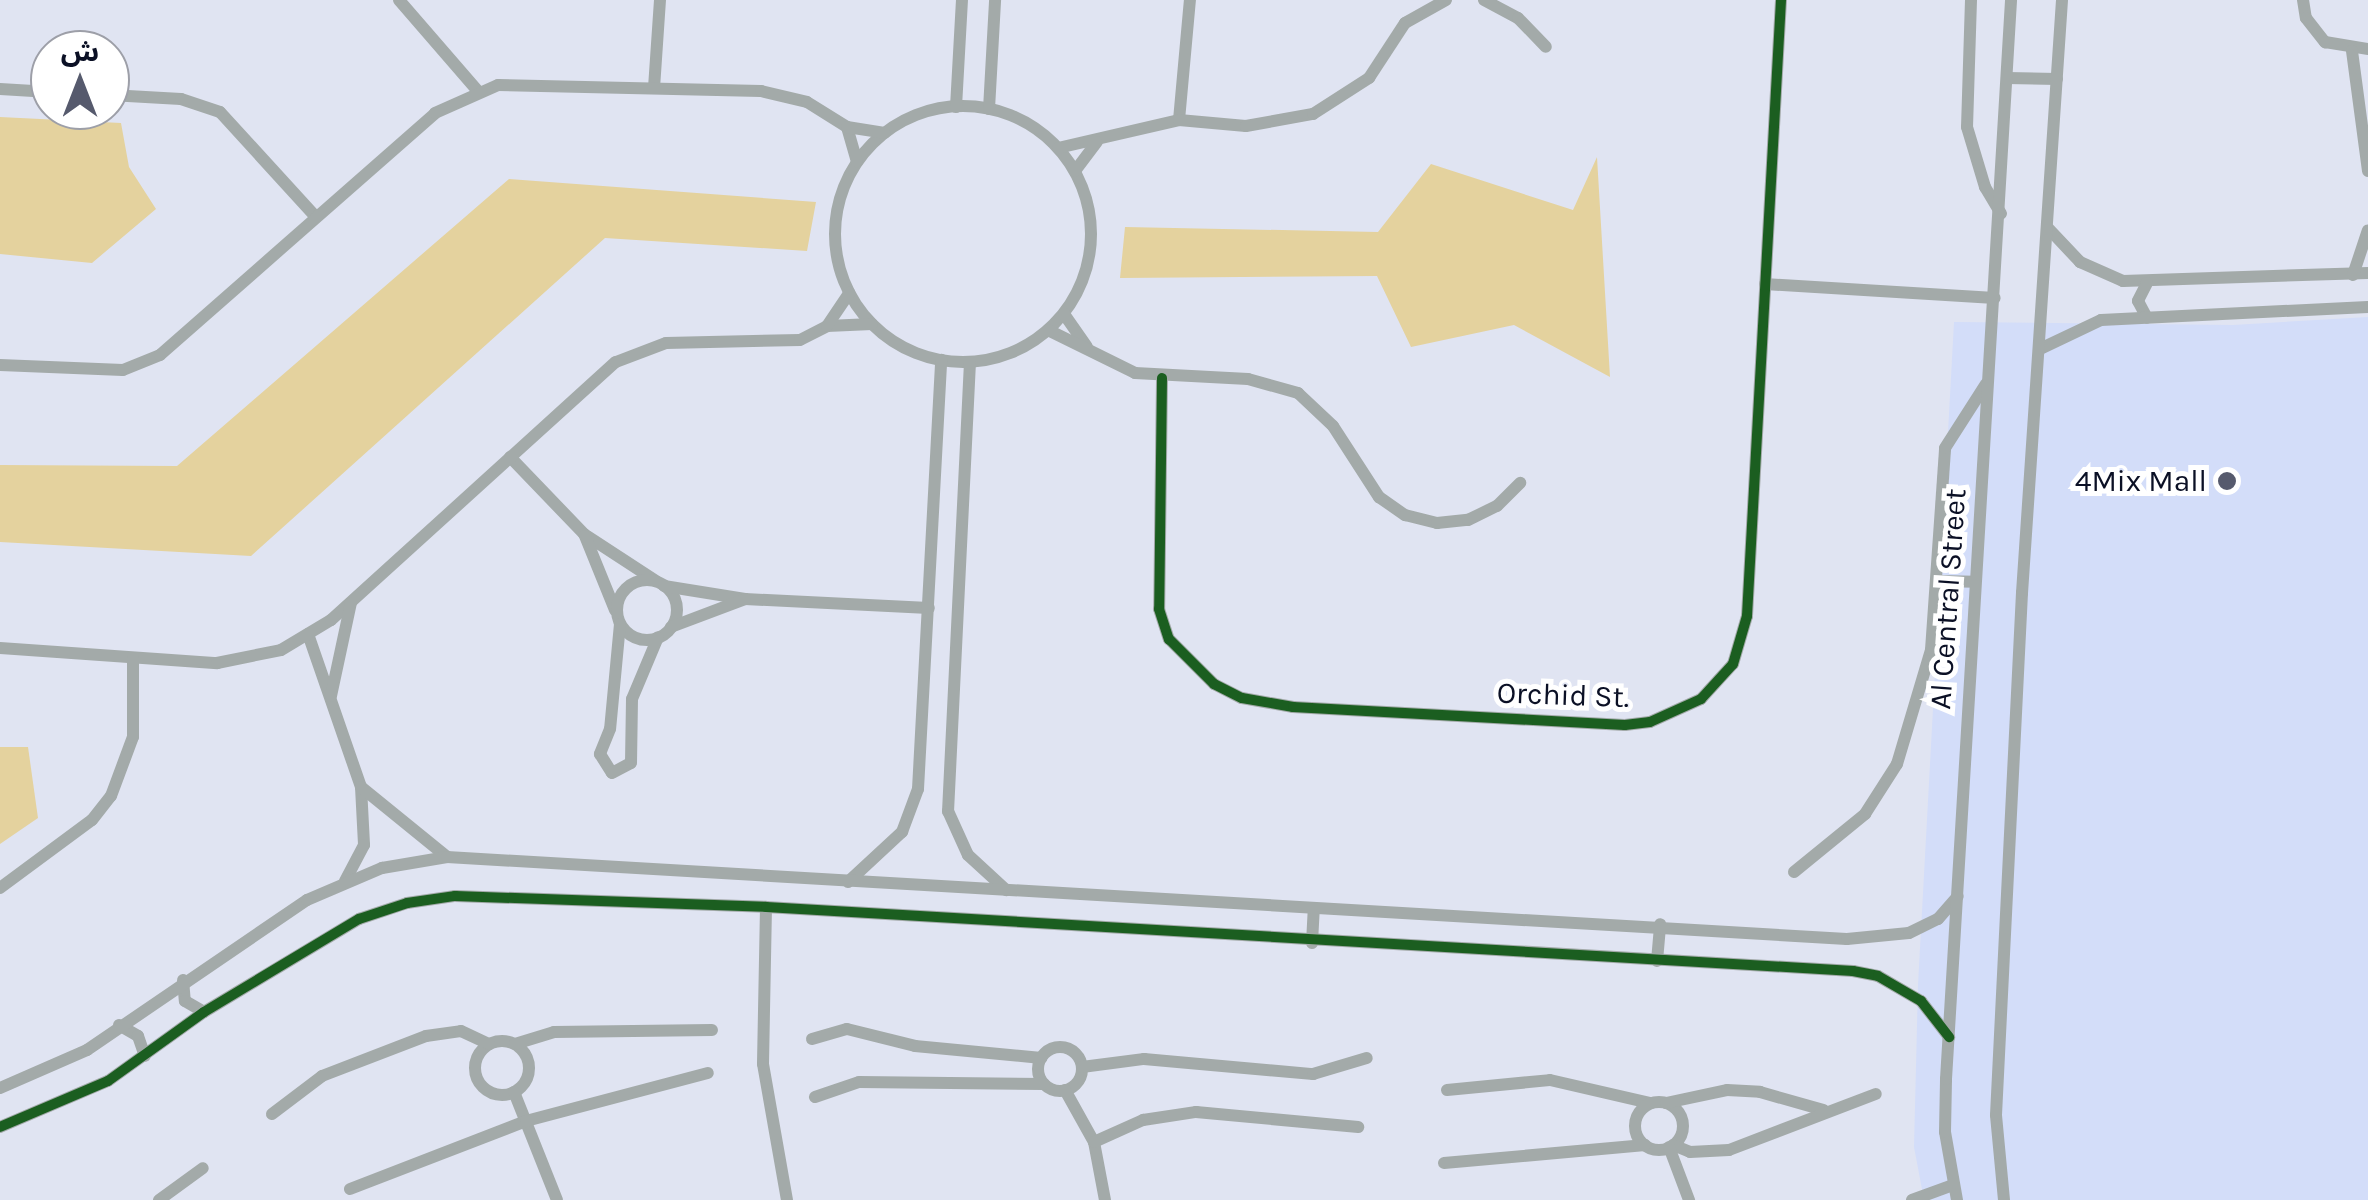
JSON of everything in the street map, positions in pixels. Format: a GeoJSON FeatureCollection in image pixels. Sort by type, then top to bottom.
{"type":"FeatureCollection","features":[{"type":"Feature","properties":{"kind":"street"},"geometry":{"type":"LineString","coordinates":[[398,0],[477,90]]}},
{"type":"Feature","properties":{"kind":"street"},"geometry":{"type":"LineString","coordinates":[[654,88],[660,0]]}},
{"type":"Feature","properties":{"kind":"street"},"geometry":{"type":"LineString","coordinates":[[956,107],[962,0]]}},
{"type":"Feature","properties":{"kind":"street"},"geometry":{"type":"LineString","coordinates":[[989,109],[994,0]]}},
{"type":"Feature","properties":{"kind":"street"},"geometry":{"type":"LineString","coordinates":[[1179,120],[1190,0]]}},
{"type":"Feature","properties":{"kind":"street"},"geometry":{"type":"LineString","coordinates":[[1058,148],[1179,120],[1246,126],[1313,114],[1368,78],[1405,24],[1446,0]]}},
{"type":"Feature","properties":{"kind":"street"},"geometry":{"type":"LineString","coordinates":[[1484,0],[1518,18],[1546,47]]}},
{"type":"Feature","properties":{"kind":"street","name":"Orchid St."},"geometry":{"type":"LineString","coordinates":[[1162,378],[1159,609],[1169,640],[1214,684],[1242,698],[1294,707],[1650,722],[1701,699],[1733,664],[1742,640],[1781,0]]}},
{"type":"Feature","properties":{"kind":"street"},"geometry":{"type":"LineString","coordinates":[[1971,0],[1967,127],[1985,187],[2001,214]]}},
{"type":"Feature","properties":{"kind":"street","name":"Al Central Street"},"geometry":{"type":"LineString","coordinates":[[1957,1200],[1945,1132],[1949,1037],[2011,0]]}},
{"type":"Feature","properties":{"kind":"street"},"geometry":{"type":"LineString","coordinates":[[2004,1200],[1996,1115],[2022,593],[2042,348],[2062,0]]}},
{"type":"Feature","properties":{"kind":"street"},"geometry":{"type":"LineString","coordinates":[[2303,0],[2314,32],[2352,51],[2368,49]]}},
{"type":"Feature","properties":{"kind":"street"},"geometry":{"type":"LineString","coordinates":[[2352,51],[2368,171]]}},
{"type":"Feature","properties":{"kind":"street"},"geometry":{"type":"LineString","coordinates":[[2007,78],[2057,79]]}},
{"type":"Feature","properties":{"kind":"street"},"geometry":{"type":"LineString","coordinates":[[0,365],[104,370],[142,364],[435,113],[477,90],[540,81],[785,95],[847,127],[885,133]]}},
{"type":"Feature","properties":{"kind":"street"},"geometry":{"type":"LineString","coordinates":[[0,89],[30,91]]}},
{"type":"Feature","properties":{"kind":"street"},"geometry":{"type":"LineString","coordinates":[[130,96],[181,99],[220,112],[315,216]]}},
{"type":"Feature","properties":{"kind":"street"},"geometry":{"type":"LineString","coordinates":[[956,107],[989,109],[1038,130],[1058,148],[1075,170],[1085,193],[1092,242],[1087,268],[1064,314],[1048,330],[1024,347],[970,362],[941,360],[892,341],[872,324],[849,293],[835,226],[857,162],[885,133],[919,115],[956,107]]}},
{"type":"Feature","properties":{"kind":"street"},"geometry":{"type":"LineString","coordinates":[[847,127],[857,162]]}},
{"type":"Feature","properties":{"kind":"street"},"geometry":{"type":"LineString","coordinates":[[1075,170],[1097,142]]}},
{"type":"Feature","properties":{"kind":"street"},"geometry":{"type":"LineString","coordinates":[[2048,228],[2090,268],[2146,283],[2361,274],[2368,230]]}},
{"type":"Feature","properties":{"kind":"street"},"geometry":{"type":"LineString","coordinates":[[2146,283],[2138,300],[2146,318]]}},
{"type":"Feature","properties":{"kind":"street"},"geometry":{"type":"LineString","coordinates":[[1766,284],[1994,298]]}},
{"type":"Feature","properties":{"kind":"street"},"geometry":{"type":"LineString","coordinates":[[827,326],[849,293]]}},
{"type":"Feature","properties":{"kind":"street"},"geometry":{"type":"LineString","coordinates":[[2042,348],[2080,325],[2368,307]]}},
{"type":"Feature","properties":{"kind":"street"},"geometry":{"type":"LineString","coordinates":[[1064,314],[1088,348]]}},
{"type":"Feature","properties":{"kind":"street"},"geometry":{"type":"LineString","coordinates":[[0,648],[133,658],[250,660],[308,634],[351,600],[595,379],[640,350],[666,343],[800,340],[827,326],[872,324]]}},
{"type":"Feature","properties":{"kind":"street"},"geometry":{"type":"LineString","coordinates":[[1048,330],[1136,373],[1162,378],[1248,378],[1298,392],[1333,426],[1379,497],[1405,515],[1436,523],[1468,520],[1497,506],[1520,483]]}},
{"type":"Feature","properties":{"kind":"street"},"geometry":{"type":"LineString","coordinates":[[848,882],[888,850],[912,812],[929,608],[941,360]]}},
{"type":"Feature","properties":{"kind":"street"},"geometry":{"type":"LineString","coordinates":[[970,362],[948,811],[968,855],[1006,890]]}},
{"type":"Feature","properties":{"kind":"street"},"geometry":{"type":"LineString","coordinates":[[1794,872],[1865,814],[1896,764],[1932,650],[1944,448],[1988,382]]}},
{"type":"Feature","properties":{"kind":"street"},"geometry":{"type":"LineString","coordinates":[[510,457],[584,534],[660,584],[675,600],[671,627]]}},
{"type":"Feature","properties":{"kind":"street"},"geometry":{"type":"LineString","coordinates":[[584,534],[619,619],[636,638],[658,637]]}},
{"type":"Feature","properties":{"kind":"street"},"geometry":{"type":"LineString","coordinates":[[1936,581],[1974,582]]}},
{"type":"Feature","properties":{"kind":"street"},"geometry":{"type":"LineString","coordinates":[[745,598],[671,627],[658,637],[636,684],[627,732],[631,763],[612,773],[600,759],[610,729],[619,619],[627,587],[660,584],[745,598],[929,608]]}},
{"type":"Feature","properties":{"kind":"street"},"geometry":{"type":"LineString","coordinates":[[330,699],[351,600]]}},
{"type":"Feature","properties":{"kind":"street"},"geometry":{"type":"LineString","coordinates":[[308,634],[361,787],[364,845],[345,881]]}},
{"type":"Feature","properties":{"kind":"street"},"geometry":{"type":"LineString","coordinates":[[0,888],[92,820],[111,796],[133,737],[133,658]]}},
{"type":"Feature","properties":{"kind":"street"},"geometry":{"type":"LineString","coordinates":[[610,729],[627,732]]}},
{"type":"Feature","properties":{"kind":"street"},"geometry":{"type":"LineString","coordinates":[[361,787],[447,857]]}},
{"type":"Feature","properties":{"kind":"street"},"geometry":{"type":"LineString","coordinates":[[0,1088],[86,1050],[183,980],[345,881],[447,857],[1314,908],[1660,924],[1879,940],[1938,919],[1958,896]]}},
{"type":"Feature","properties":{"kind":"street"},"geometry":{"type":"LineString","coordinates":[[0,1127],[69,1102],[144,1056],[204,1012],[359,920],[431,898],[766,907],[1878,976],[1921,1000],[1949,1037]]}},
{"type":"Feature","properties":{"kind":"street"},"geometry":{"type":"LineString","coordinates":[[766,907],[763,1064],[787,1200]]}},
{"type":"Feature","properties":{"kind":"street"},"geometry":{"type":"LineString","coordinates":[[1312,942],[1314,908]]}},
{"type":"Feature","properties":{"kind":"street"},"geometry":{"type":"LineString","coordinates":[[1657,961],[1660,924]]}},
{"type":"Feature","properties":{"kind":"street"},"geometry":{"type":"LineString","coordinates":[[183,980],[186,1002],[204,1012]]}},
{"type":"Feature","properties":{"kind":"street"},"geometry":{"type":"LineString","coordinates":[[120,1025],[138,1036],[144,1056]]}},
{"type":"Feature","properties":{"kind":"street"},"geometry":{"type":"LineString","coordinates":[[812,1039],[847,1028],[915,1046],[1041,1058],[1065,1048],[1082,1067]]}},
{"type":"Feature","properties":{"kind":"street"},"geometry":{"type":"LineString","coordinates":[[272,1114],[322,1076],[426,1036],[461,1032],[489,1044],[514,1044],[554,1032],[712,1030]]}},
{"type":"Feature","properties":{"kind":"street"},"geometry":{"type":"LineString","coordinates":[[489,1044],[476,1060],[478,1080],[494,1093],[514,1092],[526,1080],[529,1064],[514,1044]]}},
{"type":"Feature","properties":{"kind":"street"},"geometry":{"type":"LineString","coordinates":[[1041,1058],[1044,1084]]}},
{"type":"Feature","properties":{"kind":"street"},"geometry":{"type":"LineString","coordinates":[[1066,1090],[1082,1067],[1144,1059],[1313,1074],[1367,1058]]}},
{"type":"Feature","properties":{"kind":"street"},"geometry":{"type":"LineString","coordinates":[[350,1189],[526,1120],[708,1073]]}},
{"type":"Feature","properties":{"kind":"street"},"geometry":{"type":"LineString","coordinates":[[1447,1090],[1550,1080],[1650,1104],[1727,1090],[1760,1092],[1823,1110]]}},
{"type":"Feature","properties":{"kind":"street"},"geometry":{"type":"LineString","coordinates":[[815,1096],[860,1082],[1044,1084],[1066,1090],[1094,1142],[1105,1200]]}},
{"type":"Feature","properties":{"kind":"street"},"geometry":{"type":"LineString","coordinates":[[514,1092],[557,1200]]}},
{"type":"Feature","properties":{"kind":"street"},"geometry":{"type":"LineString","coordinates":[[1444,1163],[1645,1145],[1671,1146],[1690,1152],[1729,1150],[1823,1110],[1876,1094]]}},
{"type":"Feature","properties":{"kind":"street"},"geometry":{"type":"LineString","coordinates":[[1666,1103],[1683,1125],[1671,1146],[1689,1200]]}},
{"type":"Feature","properties":{"kind":"street"},"geometry":{"type":"LineString","coordinates":[[1645,1145],[1635,1126],[1650,1104]]}},
{"type":"Feature","properties":{"kind":"street"},"geometry":{"type":"LineString","coordinates":[[1094,1142],[1143,1120],[1196,1112],[1358,1128]]}},
{"type":"Feature","properties":{"kind":"street"},"geometry":{"type":"LineString","coordinates":[[159,1200],[203,1168]]}},
{"type":"Feature","properties":{"kind":"street"},"geometry":{"type":"LineString","coordinates":[[1912,1200],[1953,1185]]}},
{"type":"Feature","properties":{"kind":"shaded area"},"geometry":{"type":"Polygon","coordinates":[[[0,117],[30,118],[30,130],[122,130],[129,167],[156,209],[92,263],[0,254],[0,117]]]}},
{"type":"Feature","properties":{"kind":"shaded area"},"geometry":{"type":"Polygon","coordinates":[[[1597,157],[1610,377],[1514,325],[1411,347],[1377,276],[1120,278],[1125,227],[1378,232],[1431,164],[1573,210],[1597,157]]]}},
{"type":"Feature","properties":{"kind":"shaded area"},"geometry":{"type":"Polygon","coordinates":[[[509,179],[816,202],[807,251],[605,238],[251,556],[0,542],[0,465],[177,466],[509,179]]]}},
{"type":"Feature","properties":{"kind":"shaded area"},"geometry":{"type":"Polygon","coordinates":[[[2368,317],[2368,1200],[1924,1200],[1914,1147],[1918,985],[1954,322],[2233,325],[2368,317]]]}},
{"type":"Feature","properties":{"kind":"shaded area"},"geometry":{"type":"Polygon","coordinates":[[[0,747],[28,747],[38,818],[0,844],[0,747]]]}},
{"type":"Feature","properties":{"kind":"cycle path"},"geometry":{"type":"LineString","coordinates":[[1162,378],[1159,609],[1169,639],[1214,684],[1242,698],[1293,707],[1625,725],[1650,722],[1701,699],[1733,664],[1747,616],[1781,0]]}},
{"type":"Feature","properties":{"kind":"cycle path"},"geometry":{"type":"LineString","coordinates":[[0,1127],[108,1081],[204,1012],[359,919],[407,903],[455,896],[766,907],[1853,971],[1878,976],[1921,1001],[1949,1037]]}},
{"type":"Feature","properties":{"kind":"place","name":"4Mix Mall"},"geometry":{"type":"Point","coordinates":[2227,481]}}]}
